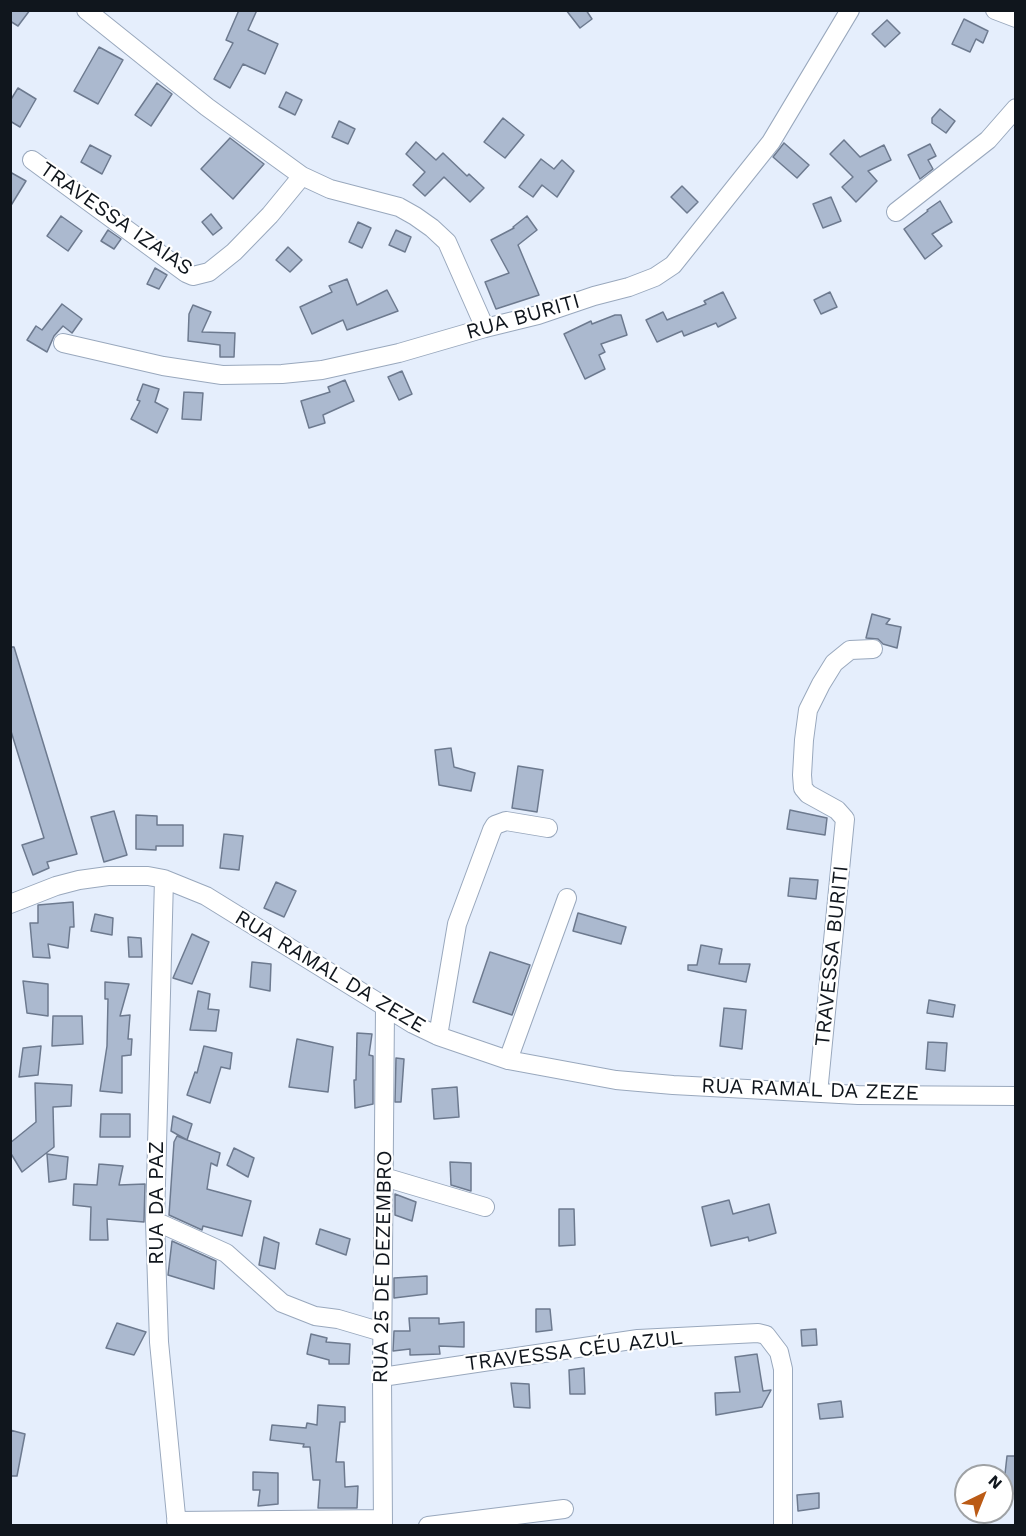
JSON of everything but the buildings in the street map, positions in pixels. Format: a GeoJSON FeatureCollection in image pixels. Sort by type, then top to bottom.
{"type":"FeatureCollection","features":[{"type":"Feature","properties":{"kind":"street"},"geometry":{"type":"LineString","coordinates":[[86,10],[207,106],[302,176],[330,189],[399,207],[432,228],[447,242],[485,327]]}},
{"type":"Feature","properties":{"kind":"street","name":"RUA BURITI"},"geometry":{"type":"LineString","coordinates":[[63,343],[163,366],[222,375],[322,370],[399,353],[485,327],[538,315],[655,277],[673,265],[771,142],[850,10]]}},
{"type":"Feature","properties":{"kind":"street"},"geometry":{"type":"LineString","coordinates":[[995,10],[1016,18]]}},
{"type":"Feature","properties":{"kind":"street"},"geometry":{"type":"LineString","coordinates":[[896,212],[988,140],[1016,108]]}},
{"type":"Feature","properties":{"kind":"street","name":"TRAVESSA IZAIAS"},"geometry":{"type":"LineString","coordinates":[[32,160],[193,276],[209,272],[234,252],[270,215],[302,176]]}},
{"type":"Feature","properties":{"kind":"street","name":"TRAVESSA BURITI"},"geometry":{"type":"LineString","coordinates":[[818,1093],[845,819],[837,810],[803,789],[801,775],[808,710],[834,663],[850,650],[873,649]]}},
{"type":"Feature","properties":{"kind":"street"},"geometry":{"type":"LineString","coordinates":[[438,1036],[457,924],[492,830],[500,822],[506,821],[548,828]]}},
{"type":"Feature","properties":{"kind":"street","name":"RUA RAMAL DA ZEZE"},"geometry":{"type":"LineString","coordinates":[[10,904],[56,886],[79,880],[108,876],[148,876],[164,879],[206,896],[385,1008],[438,1036],[508,1060],[616,1080],[673,1085],[858,1095],[1016,1096]]}},
{"type":"Feature","properties":{"kind":"street","name":"RUA DA PAZ"},"geometry":{"type":"LineString","coordinates":[[164,879],[155,1221],[159,1342],[176,1523]]}},
{"type":"Feature","properties":{"kind":"street"},"geometry":{"type":"LineString","coordinates":[[508,1060],[567,898]]}},
{"type":"Feature","properties":{"kind":"street","name":"RUA 25 DE DEZEMBRO"},"geometry":{"type":"LineString","coordinates":[[383,1522],[385,1008]]}},
{"type":"Feature","properties":{"kind":"street"},"geometry":{"type":"LineString","coordinates":[[384,1177],[485,1207]]}},
{"type":"Feature","properties":{"kind":"street"},"geometry":{"type":"LineString","coordinates":[[155,1221],[226,1253],[282,1303],[315,1316],[338,1319],[382,1332]]}},
{"type":"Feature","properties":{"kind":"street","name":"TRAVESSA CÉU AZUL"},"geometry":{"type":"LineString","coordinates":[[382,1377],[638,1339],[758,1333],[766,1335],[779,1352],[783,1369],[783,1526]]}},
{"type":"Feature","properties":{"kind":"street"},"geometry":{"type":"LineString","coordinates":[[428,1526],[564,1509]]}},
{"type":"Feature","properties":{"kind":"street"},"geometry":{"type":"LineString","coordinates":[[176,1523],[383,1522]]}}]}
